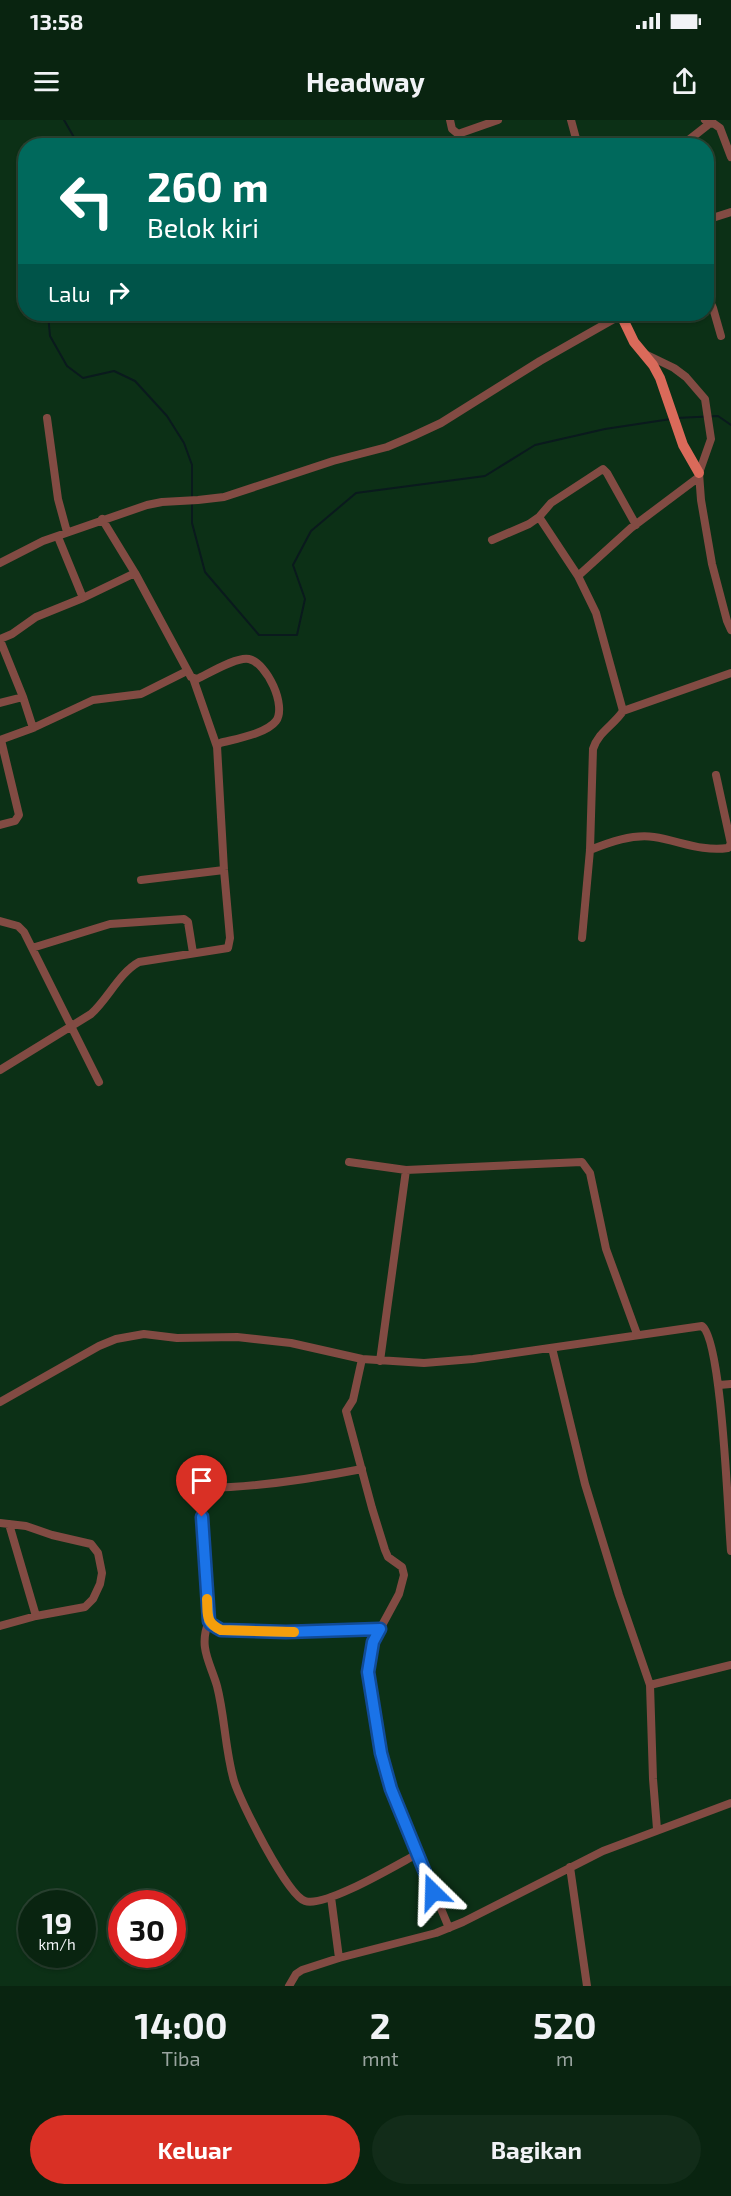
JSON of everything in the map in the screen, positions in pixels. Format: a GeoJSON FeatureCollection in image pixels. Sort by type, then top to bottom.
{"type":"FeatureCollection","features":[{"type":"Feature","properties":{"kind":"main road"},"geometry":{"type":"LineString","coordinates":[[624,321],[633,342],[653,364],[665,388],[683,445],[699,475]]}},
{"type":"Feature","properties":{"kind":"street"},"geometry":{"type":"LineString","coordinates":[[450,120],[452,129],[458,134],[464,134],[498,120]]}},
{"type":"Feature","properties":{"kind":"street"},"geometry":{"type":"LineString","coordinates":[[571,120],[576,138]]}},
{"type":"Feature","properties":{"kind":"street"},"geometry":{"type":"LineString","coordinates":[[690,138],[707,122],[713,123],[720,128],[731,157]]}},
{"type":"Feature","properties":{"kind":"street"},"geometry":{"type":"LineString","coordinates":[[714,217],[731,212]]}},
{"type":"Feature","properties":{"kind":"street"},"geometry":{"type":"LineString","coordinates":[[714,312],[721,336]]}},
{"type":"Feature","properties":{"kind":"street"},"geometry":{"type":"LineString","coordinates":[[0,563],[43,541],[154,503],[198,501],[224,496],[333,461],[387,447],[441,423],[609,321]]}},
{"type":"Feature","properties":{"kind":"street"},"geometry":{"type":"LineString","coordinates":[[644,353],[680,373],[699,390],[705,399],[710,446],[702,462],[699,475],[712,564],[731,630]]}},
{"type":"Feature","properties":{"kind":"street"},"geometry":{"type":"LineString","coordinates":[[47,418],[58,499],[67,532]]}},
{"type":"Feature","properties":{"kind":"street"},"geometry":{"type":"LineString","coordinates":[[492,540],[524,527],[538,517],[551,503],[603,469],[636,525]]}},
{"type":"Feature","properties":{"kind":"street"},"geometry":{"type":"LineString","coordinates":[[578,576],[636,525],[699,475]]}},
{"type":"Feature","properties":{"kind":"street"},"geometry":{"type":"LineString","coordinates":[[538,517],[578,576],[596,613],[623,711]]}},
{"type":"Feature","properties":{"kind":"street"},"geometry":{"type":"LineString","coordinates":[[0,1070],[72,1026],[99,1006],[131,966],[149,959],[225,949],[230,945],[217,747],[190,675],[135,573],[102,519]]}},
{"type":"Feature","properties":{"kind":"street"},"geometry":{"type":"LineString","coordinates":[[58,537],[83,598]]}},
{"type":"Feature","properties":{"kind":"street"},"geometry":{"type":"LineString","coordinates":[[33,728],[0,640],[36,617],[135,573]]}},
{"type":"Feature","properties":{"kind":"street"},"geometry":{"type":"LineString","coordinates":[[190,675],[197,679],[240,659],[248,658],[268,676],[274,688],[281,710],[276,722],[265,729],[220,743],[217,747]]}},
{"type":"Feature","properties":{"kind":"street"},"geometry":{"type":"LineString","coordinates":[[582,938],[590,850],[595,741],[618,719],[623,711],[731,672]]}},
{"type":"Feature","properties":{"kind":"street"},"geometry":{"type":"LineString","coordinates":[[0,825],[15,821],[19,815],[3,763],[0,740],[33,728],[93,700],[141,694],[190,675]]}},
{"type":"Feature","properties":{"kind":"street"},"geometry":{"type":"LineString","coordinates":[[0,703],[23,697]]}},
{"type":"Feature","properties":{"kind":"street"},"geometry":{"type":"LineString","coordinates":[[590,850],[613,840],[653,837],[694,848],[727,849],[731,844],[729,827],[716,775]]}},
{"type":"Feature","properties":{"kind":"street"},"geometry":{"type":"LineString","coordinates":[[141,880],[224,870]]}},
{"type":"Feature","properties":{"kind":"street"},"geometry":{"type":"LineString","coordinates":[[32,948],[110,924],[184,919],[188,922],[193,954]]}},
{"type":"Feature","properties":{"kind":"street"},"geometry":{"type":"LineString","coordinates":[[0,921],[18,926],[24,932],[99,1082]]}},
{"type":"Feature","properties":{"kind":"street"},"geometry":{"type":"LineString","coordinates":[[349,1162],[406,1170],[582,1162],[590,1173],[606,1249],[637,1334]]}},
{"type":"Feature","properties":{"kind":"street"},"geometry":{"type":"LineString","coordinates":[[380,1361],[406,1170]]}},
{"type":"Feature","properties":{"kind":"street"},"geometry":{"type":"LineString","coordinates":[[0,1402],[99,1346],[137,1335],[192,1338],[237,1337],[313,1347],[362,1359],[424,1363],[473,1359],[637,1334],[696,1326],[704,1327],[711,1341],[719,1385],[731,1551]]}},
{"type":"Feature","properties":{"kind":"street"},"geometry":{"type":"LineString","coordinates":[[552,1348],[588,1494],[650,1685],[657,1829]]}},
{"type":"Feature","properties":{"kind":"street"},"geometry":{"type":"LineString","coordinates":[[362,1359],[352,1400],[346,1412],[385,1550],[388,1557],[402,1567],[404,1575],[399,1594],[373,1642],[369,1657],[369,1679],[386,1773],[449,1928]]}},
{"type":"Feature","properties":{"kind":"street"},"geometry":{"type":"LineString","coordinates":[[719,1385],[731,1384]]}},
{"type":"Feature","properties":{"kind":"street"},"geometry":{"type":"LineString","coordinates":[[362,1470],[298,1481],[207,1488],[204,1491],[201,1495],[203,1560],[209,1621],[204,1631],[204,1647],[217,1687],[234,1781],[246,1811],[283,1877],[302,1899],[314,1902],[331,1897],[417,1854]]}},
{"type":"Feature","properties":{"kind":"street"},"geometry":{"type":"LineString","coordinates":[[0,1626],[36,1616],[85,1607],[93,1599],[102,1573],[98,1553],[91,1544],[26,1526],[5,1523],[36,1616]]}},
{"type":"Feature","properties":{"kind":"street"},"geometry":{"type":"LineString","coordinates":[[209,1621],[221,1630],[286,1632],[380,1629]]}},
{"type":"Feature","properties":{"kind":"street"},"geometry":{"type":"LineString","coordinates":[[650,1685],[731,1665]]}},
{"type":"Feature","properties":{"kind":"street"},"geometry":{"type":"LineString","coordinates":[[289,1986],[296,1974],[302,1970],[449,1928],[611,1847],[657,1829],[696,1818],[731,1803]]}},
{"type":"Feature","properties":{"kind":"street"},"geometry":{"type":"LineString","coordinates":[[570,1867],[587,1986]]}},
{"type":"Feature","properties":{"kind":"street"},"geometry":{"type":"LineString","coordinates":[[331,1897],[339,1958]]}},
{"type":"Feature","properties":{"kind":"waterway"},"geometry":{"type":"LineString","coordinates":[[64,120],[74,138]]}},
{"type":"Feature","properties":{"kind":"waterway"},"geometry":{"type":"LineString","coordinates":[[49,321],[50,336],[67,366],[83,378],[114,371],[135,381],[167,416],[184,443],[192,465],[192,523],[205,572],[259,635],[297,635],[305,599],[293,565],[311,531],[356,493],[485,476],[535,445],[605,429],[671,419]]}},
{"type":"Feature","properties":{"kind":"waterway"},"geometry":{"type":"LineString","coordinates":[[676,418],[718,416],[731,425]]}},
{"type":"Feature","properties":{"kind":"slow traffic"},"geometry":{"type":"LineString","coordinates":[[207,1599],[209,1621],[221,1630],[294,1632]]}},
{"type":"Feature","properties":{"kind":"route"},"geometry":{"type":"LineString","coordinates":[[202,1517],[203,1560],[209,1621],[214,1626],[221,1630],[286,1632],[380,1629],[373,1642],[368,1672],[381,1753],[391,1789],[433,1892]]}}]}
